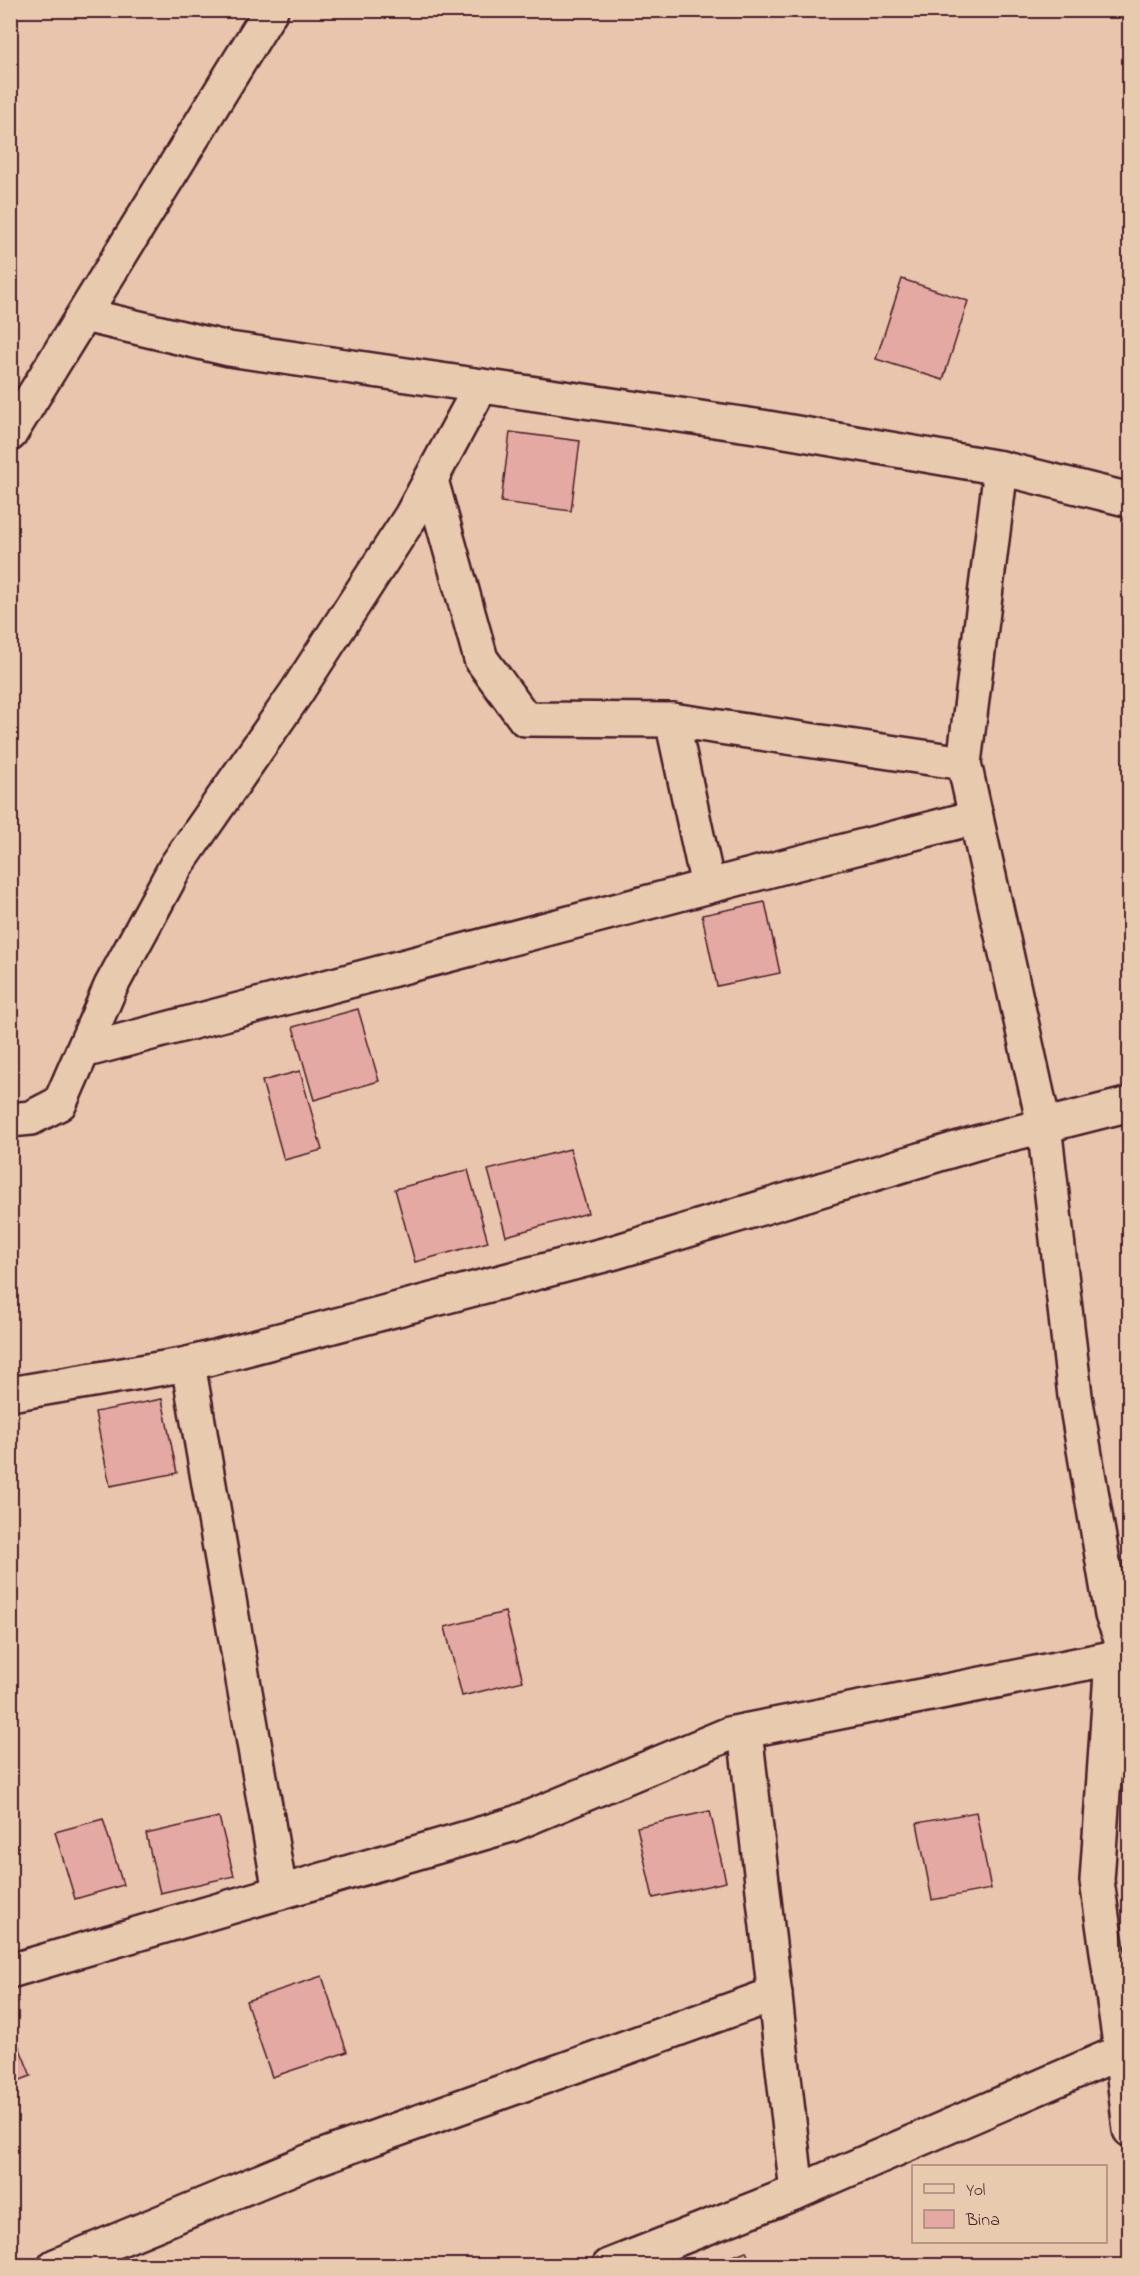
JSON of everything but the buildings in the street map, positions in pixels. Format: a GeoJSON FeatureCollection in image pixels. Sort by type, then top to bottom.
{"type":"FeatureCollection","features":[{"type":"Feature","properties":{"kind":"street"},"geometry":{"type":"LineString","coordinates":[[10,434],[271,10]]}},
{"type":"Feature","properties":{"kind":"street"},"geometry":{"type":"LineString","coordinates":[[84,315],[229,349],[762,427],[1001,468],[1130,500]]}},
{"type":"Feature","properties":{"kind":"street"},"geometry":{"type":"LineString","coordinates":[[10,1120],[31,1118],[60,1103],[111,986],[176,866],[296,693],[411,516],[481,386]]}},
{"type":"Feature","properties":{"kind":"street"},"geometry":{"type":"LineString","coordinates":[[1001,468],[964,763],[1044,1125],[1075,1396],[1112,1615],[1130,1662]]}},
{"type":"Feature","properties":{"kind":"street"},"geometry":{"type":"LineString","coordinates":[[431,480],[481,659],[525,719],[672,720],[964,763]]}},
{"type":"Feature","properties":{"kind":"street"},"geometry":{"type":"LineString","coordinates":[[672,720],[708,886]]}},
{"type":"Feature","properties":{"kind":"street"},"geometry":{"type":"LineString","coordinates":[[83,1051],[708,886],[976,818]]}},
{"type":"Feature","properties":{"kind":"street"},"geometry":{"type":"LineString","coordinates":[[10,1394],[188,1364],[615,1252],[965,1146],[1130,1104]]}},
{"type":"Feature","properties":{"kind":"street"},"geometry":{"type":"LineString","coordinates":[[188,1364],[280,1892]]}},
{"type":"Feature","properties":{"kind":"street"},"geometry":{"type":"LineString","coordinates":[[10,1971],[511,1825],[729,1734],[1113,1658],[1097,1881],[1125,2050],[1130,2130]]}},
{"type":"Feature","properties":{"kind":"street"},"geometry":{"type":"LineString","coordinates":[[745,1731],[797,2192]]}},
{"type":"Feature","properties":{"kind":"street"},"geometry":{"type":"LineString","coordinates":[[55,2265],[312,2160],[775,1994]]}},
{"type":"Feature","properties":{"kind":"street"},"geometry":{"type":"LineString","coordinates":[[609,2265],[797,2192],[1125,2050]]}}]}
